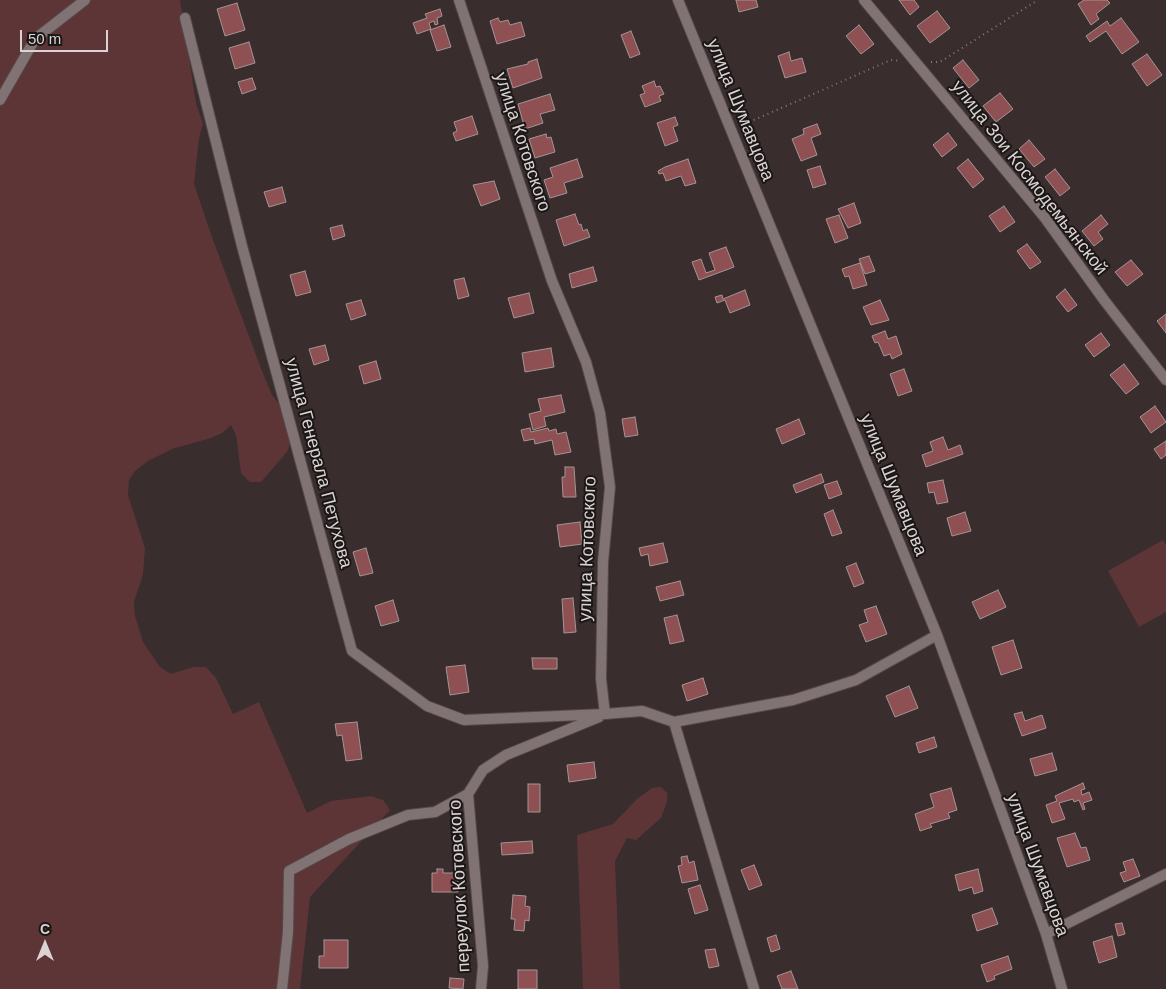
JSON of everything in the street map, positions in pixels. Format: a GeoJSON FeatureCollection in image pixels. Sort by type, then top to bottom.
{"type":"FeatureCollection","features":[{"type":"Feature","properties":{"kind":"street"},"geometry":{"type":"LineString","coordinates":[[0,100],[35,39],[85,0]]}},
{"type":"Feature","properties":{"kind":"street","name":"улица Котовского"},"geometry":{"type":"LineString","coordinates":[[459,0],[552,282],[586,362],[600,412],[610,487],[603,562],[601,679],[605,714]]}},
{"type":"Feature","properties":{"kind":"street","name":"улица Шумавцова"},"geometry":{"type":"LineString","coordinates":[[678,0],[937,635],[1046,934],[1062,989]]}},
{"type":"Feature","properties":{"kind":"street","name":"улица Зои Космодемьянской"},"geometry":{"type":"LineString","coordinates":[[864,0],[1045,218],[1104,300],[1166,380]]}},
{"type":"Feature","properties":{"kind":"street","name":"улица Генерала Петухова"},"geometry":{"type":"LineString","coordinates":[[185,18],[242,246],[352,652],[427,706],[464,720],[605,714]]}},
{"type":"Feature","properties":{"kind":"street"},"geometry":{"type":"LineString","coordinates":[[605,714],[642,710],[674,722],[793,700],[856,680],[937,635]]}},
{"type":"Feature","properties":{"kind":"street","name":"переулок Котовского"},"geometry":{"type":"LineString","coordinates":[[481,989],[483,966],[468,794],[483,770],[506,755],[605,714]]}},
{"type":"Feature","properties":{"kind":"street"},"geometry":{"type":"LineString","coordinates":[[674,722],[754,989]]}},
{"type":"Feature","properties":{"kind":"street"},"geometry":{"type":"LineString","coordinates":[[282,989],[288,932],[289,870],[348,839],[408,815],[436,812],[468,794]]}},
{"type":"Feature","properties":{"kind":"street"},"geometry":{"type":"LineString","coordinates":[[1046,934],[1166,874]]}},
{"type":"Feature","properties":{"kind":"path"},"geometry":{"type":"LineString","coordinates":[[730,129],[891,60],[918,63],[940,62],[1038,0]]}},
{"type":"Feature","properties":{"kind":"shaded area"},"geometry":{"type":"Polygon","coordinates":[[[0,0],[180,0],[196,103],[203,124],[199,138],[194,184],[262,371],[272,395],[287,414],[291,441],[287,452],[261,482],[250,482],[241,473],[236,435],[231,425],[222,433],[211,438],[172,449],[148,461],[135,471],[129,480],[128,495],[145,548],[143,575],[134,601],[135,616],[143,642],[160,667],[171,674],[193,667],[206,667],[216,678],[233,714],[259,702],[307,813],[331,801],[371,796],[383,800],[390,810],[310,897],[300,989],[0,989],[0,0]]]}},
{"type":"Feature","properties":{"kind":"shaded area"},"geometry":{"type":"Polygon","coordinates":[[[1163,540],[1166,545],[1166,612],[1139,627],[1108,571],[1163,540]]]}},
{"type":"Feature","properties":{"kind":"shaded area"},"geometry":{"type":"Polygon","coordinates":[[[661,787],[667,793],[667,802],[661,818],[636,840],[627,838],[615,861],[620,989],[583,989],[577,835],[613,824],[637,799],[652,788],[661,787]]]}},
{"type":"Feature","properties":{"kind":"building"},"geometry":{"type":"Polygon","coordinates":[[[736,0],[756,0],[758,7],[739,12],[736,0]]]}},
{"type":"Feature","properties":{"kind":"building"},"geometry":{"type":"Polygon","coordinates":[[[899,0],[914,0],[919,7],[910,15],[899,0]]]}},
{"type":"Feature","properties":{"kind":"building"},"geometry":{"type":"Polygon","coordinates":[[[1084,0],[1107,0],[1110,3],[1096,14],[1099,19],[1091,25],[1078,4],[1084,0]]]}},
{"type":"Feature","properties":{"kind":"building"},"geometry":{"type":"Polygon","coordinates":[[[237,3],[245,30],[225,36],[217,9],[237,3]]]}},
{"type":"Feature","properties":{"kind":"building"},"geometry":{"type":"Polygon","coordinates":[[[440,9],[442,16],[437,18],[438,24],[435,25],[434,21],[429,23],[431,29],[417,34],[413,23],[427,18],[425,14],[440,9]]]}},
{"type":"Feature","properties":{"kind":"building"},"geometry":{"type":"Polygon","coordinates":[[[937,11],[950,28],[930,43],[917,26],[937,11]]]}},
{"type":"Feature","properties":{"kind":"building"},"geometry":{"type":"Polygon","coordinates":[[[498,18],[500,22],[508,20],[510,25],[521,22],[525,36],[497,44],[490,21],[498,18]]]}},
{"type":"Feature","properties":{"kind":"building"},"geometry":{"type":"Polygon","coordinates":[[[1121,18],[1139,42],[1122,54],[1106,31],[1090,42],[1086,36],[1107,21],[1110,26],[1121,18]]]}},
{"type":"Feature","properties":{"kind":"building"},"geometry":{"type":"Polygon","coordinates":[[[444,25],[451,47],[437,51],[430,30],[444,25]]]}},
{"type":"Feature","properties":{"kind":"building"},"geometry":{"type":"Polygon","coordinates":[[[859,25],[874,44],[861,54],[846,36],[859,25]]]}},
{"type":"Feature","properties":{"kind":"building"},"geometry":{"type":"Polygon","coordinates":[[[631,31],[640,54],[630,58],[621,35],[631,31]]]}},
{"type":"Feature","properties":{"kind":"building"},"geometry":{"type":"Polygon","coordinates":[[[249,42],[255,63],[235,69],[229,48],[249,42]]]}},
{"type":"Feature","properties":{"kind":"building"},"geometry":{"type":"Polygon","coordinates":[[[789,52],[791,61],[802,58],[806,72],[785,78],[778,56],[789,52]]]}},
{"type":"Feature","properties":{"kind":"building"},"geometry":{"type":"Polygon","coordinates":[[[1147,54],[1162,75],[1147,86],[1132,64],[1147,54]]]}},
{"type":"Feature","properties":{"kind":"building"},"geometry":{"type":"Polygon","coordinates":[[[537,59],[542,78],[513,88],[507,69],[528,64],[528,62],[537,59]]]}},
{"type":"Feature","properties":{"kind":"building"},"geometry":{"type":"Polygon","coordinates":[[[963,60],[979,80],[969,88],[953,68],[963,60]]]}},
{"type":"Feature","properties":{"kind":"building"},"geometry":{"type":"Polygon","coordinates":[[[252,78],[256,89],[242,94],[238,82],[252,78]]]}},
{"type":"Feature","properties":{"kind":"building"},"geometry":{"type":"Polygon","coordinates":[[[654,81],[656,87],[660,86],[664,94],[659,96],[661,101],[645,107],[640,95],[645,93],[642,86],[654,81]]]}},
{"type":"Feature","properties":{"kind":"building"},"geometry":{"type":"Polygon","coordinates":[[[1000,93],[1013,109],[996,122],[983,106],[1000,93]]]}},
{"type":"Feature","properties":{"kind":"building"},"geometry":{"type":"Polygon","coordinates":[[[550,94],[555,110],[540,114],[543,123],[525,129],[518,104],[550,94]]]}},
{"type":"Feature","properties":{"kind":"building"},"geometry":{"type":"Polygon","coordinates":[[[472,116],[478,134],[456,141],[453,133],[457,131],[454,122],[472,116]]]}},
{"type":"Feature","properties":{"kind":"building"},"geometry":{"type":"Polygon","coordinates":[[[675,117],[678,125],[673,127],[678,141],[665,146],[657,123],[675,117]]]}},
{"type":"Feature","properties":{"kind":"building"},"geometry":{"type":"Polygon","coordinates":[[[817,124],[821,134],[811,138],[817,155],[801,161],[792,139],[804,134],[803,129],[817,124]]]}},
{"type":"Feature","properties":{"kind":"building"},"geometry":{"type":"Polygon","coordinates":[[[948,133],[957,145],[942,157],[933,145],[948,133]]]}},
{"type":"Feature","properties":{"kind":"building"},"geometry":{"type":"Polygon","coordinates":[[[546,134],[547,138],[551,137],[555,152],[535,158],[529,139],[546,134]]]}},
{"type":"Feature","properties":{"kind":"building"},"geometry":{"type":"Polygon","coordinates":[[[1029,140],[1045,159],[1034,167],[1019,149],[1029,140]]]}},
{"type":"Feature","properties":{"kind":"building"},"geometry":{"type":"Polygon","coordinates":[[[577,159],[583,177],[564,183],[567,193],[550,198],[544,180],[553,177],[550,168],[577,159]]]}},
{"type":"Feature","properties":{"kind":"building"},"geometry":{"type":"Polygon","coordinates":[[[688,159],[696,183],[685,186],[681,176],[666,181],[663,173],[659,174],[658,171],[665,167],[688,159]]]}},
{"type":"Feature","properties":{"kind":"building"},"geometry":{"type":"Polygon","coordinates":[[[968,159],[984,179],[973,188],[957,168],[968,159]]]}},
{"type":"Feature","properties":{"kind":"building"},"geometry":{"type":"Polygon","coordinates":[[[820,166],[826,184],[813,188],[807,170],[820,166]]]}},
{"type":"Feature","properties":{"kind":"building"},"geometry":{"type":"Polygon","coordinates":[[[1055,169],[1070,188],[1060,196],[1045,177],[1055,169]]]}},
{"type":"Feature","properties":{"kind":"building"},"geometry":{"type":"Polygon","coordinates":[[[494,181],[500,199],[481,206],[473,185],[494,181]]]}},
{"type":"Feature","properties":{"kind":"building"},"geometry":{"type":"Polygon","coordinates":[[[282,187],[286,202],[269,207],[264,192],[282,187]]]}},
{"type":"Feature","properties":{"kind":"building"},"geometry":{"type":"Polygon","coordinates":[[[854,203],[861,223],[848,228],[838,209],[854,203]]]}},
{"type":"Feature","properties":{"kind":"building"},"geometry":{"type":"Polygon","coordinates":[[[1004,206],[1015,222],[1000,232],[989,216],[1004,206]]]}},
{"type":"Feature","properties":{"kind":"building"},"geometry":{"type":"Polygon","coordinates":[[[575,214],[579,225],[581,224],[583,231],[587,229],[590,237],[564,246],[556,220],[575,214]]]}},
{"type":"Feature","properties":{"kind":"building"},"geometry":{"type":"Polygon","coordinates":[[[839,215],[848,238],[835,243],[826,219],[839,215]]]}},
{"type":"Feature","properties":{"kind":"building"},"geometry":{"type":"Polygon","coordinates":[[[1101,215],[1108,224],[1098,232],[1103,239],[1094,246],[1082,231],[1101,215]]]}},
{"type":"Feature","properties":{"kind":"building"},"geometry":{"type":"Polygon","coordinates":[[[342,225],[345,236],[333,240],[330,228],[342,225]]]}},
{"type":"Feature","properties":{"kind":"building"},"geometry":{"type":"Polygon","coordinates":[[[1027,244],[1041,262],[1030,269],[1017,251],[1027,244]]]}},
{"type":"Feature","properties":{"kind":"building"},"geometry":{"type":"Polygon","coordinates":[[[726,247],[734,267],[699,280],[692,262],[701,259],[706,273],[715,270],[709,253],[726,247]]]}},
{"type":"Feature","properties":{"kind":"building"},"geometry":{"type":"Polygon","coordinates":[[[869,256],[875,271],[865,274],[859,259],[869,256]]]}},
{"type":"Feature","properties":{"kind":"building"},"geometry":{"type":"Polygon","coordinates":[[[1131,260],[1143,274],[1127,286],[1115,272],[1131,260]]]}},
{"type":"Feature","properties":{"kind":"building"},"geometry":{"type":"Polygon","coordinates":[[[860,263],[867,285],[853,289],[849,276],[845,277],[842,269],[860,263]]]}},
{"type":"Feature","properties":{"kind":"building"},"geometry":{"type":"Polygon","coordinates":[[[593,267],[597,281],[572,288],[569,274],[593,267]]]}},
{"type":"Feature","properties":{"kind":"building"},"geometry":{"type":"Polygon","coordinates":[[[305,271],[311,292],[296,296],[290,275],[305,271]]]}},
{"type":"Feature","properties":{"kind":"building"},"geometry":{"type":"Polygon","coordinates":[[[464,278],[469,296],[458,299],[454,280],[464,278]]]}},
{"type":"Feature","properties":{"kind":"building"},"geometry":{"type":"Polygon","coordinates":[[[1065,289],[1077,305],[1068,312],[1056,297],[1065,289]]]}},
{"type":"Feature","properties":{"kind":"building"},"geometry":{"type":"Polygon","coordinates":[[[745,290],[750,305],[730,313],[725,300],[717,303],[715,297],[722,295],[723,299],[745,290]]]}},
{"type":"Feature","properties":{"kind":"building"},"geometry":{"type":"Polygon","coordinates":[[[529,293],[534,313],[514,318],[508,298],[529,293]]]}},
{"type":"Feature","properties":{"kind":"building"},"geometry":{"type":"Polygon","coordinates":[[[361,300],[366,315],[351,320],[346,304],[361,300]]]}},
{"type":"Feature","properties":{"kind":"building"},"geometry":{"type":"Polygon","coordinates":[[[880,300],[889,320],[871,325],[863,307],[880,300]]]}},
{"type":"Feature","properties":{"kind":"building"},"geometry":{"type":"Polygon","coordinates":[[[1166,314],[1166,333],[1157,321],[1166,314]]]}},
{"type":"Feature","properties":{"kind":"building"},"geometry":{"type":"Polygon","coordinates":[[[885,331],[888,339],[896,336],[902,354],[892,359],[890,354],[884,356],[878,342],[875,343],[872,336],[885,331]]]}},
{"type":"Feature","properties":{"kind":"building"},"geometry":{"type":"Polygon","coordinates":[[[1101,333],[1110,345],[1094,357],[1085,345],[1101,333]]]}},
{"type":"Feature","properties":{"kind":"building"},"geometry":{"type":"Polygon","coordinates":[[[325,345],[329,360],[314,365],[309,349],[325,345]]]}},
{"type":"Feature","properties":{"kind":"building"},"geometry":{"type":"Polygon","coordinates":[[[551,348],[554,367],[525,372],[522,353],[551,348]]]}},
{"type":"Feature","properties":{"kind":"building"},"geometry":{"type":"Polygon","coordinates":[[[376,361],[381,379],[364,384],[359,366],[376,361]]]}},
{"type":"Feature","properties":{"kind":"building"},"geometry":{"type":"Polygon","coordinates":[[[1124,364],[1139,384],[1126,394],[1110,375],[1124,364]]]}},
{"type":"Feature","properties":{"kind":"building"},"geometry":{"type":"Polygon","coordinates":[[[904,369],[912,391],[898,396],[890,374],[904,369]]]}},
{"type":"Feature","properties":{"kind":"building"},"geometry":{"type":"Polygon","coordinates":[[[561,395],[565,412],[544,417],[546,426],[533,430],[529,414],[541,411],[538,399],[561,395]]]}},
{"type":"Feature","properties":{"kind":"building"},"geometry":{"type":"Polygon","coordinates":[[[1155,406],[1166,422],[1151,433],[1140,417],[1155,406]]]}},
{"type":"Feature","properties":{"kind":"building"},"geometry":{"type":"Polygon","coordinates":[[[635,417],[638,435],[625,437],[622,419],[635,417]]]}},
{"type":"Feature","properties":{"kind":"building"},"geometry":{"type":"Polygon","coordinates":[[[799,419],[805,434],[782,444],[776,429],[799,419]]]}},
{"type":"Feature","properties":{"kind":"building"},"geometry":{"type":"Polygon","coordinates":[[[530,428],[531,432],[548,428],[549,431],[556,429],[557,434],[566,432],[571,452],[555,455],[552,440],[535,444],[534,439],[524,441],[521,430],[530,428]]]}},
{"type":"Feature","properties":{"kind":"building"},"geometry":{"type":"Polygon","coordinates":[[[943,437],[948,450],[960,445],[963,454],[926,467],[922,455],[933,451],[930,442],[943,437]]]}},
{"type":"Feature","properties":{"kind":"building"},"geometry":{"type":"Polygon","coordinates":[[[1166,441],[1166,455],[1161,459],[1154,449],[1166,441]]]}},
{"type":"Feature","properties":{"kind":"building"},"geometry":{"type":"Polygon","coordinates":[[[565,467],[574,467],[576,497],[563,497],[562,477],[565,477],[565,467]]]}},
{"type":"Feature","properties":{"kind":"building"},"geometry":{"type":"Polygon","coordinates":[[[821,474],[824,482],[796,493],[793,485],[821,474]]]}},
{"type":"Feature","properties":{"kind":"building"},"geometry":{"type":"Polygon","coordinates":[[[943,480],[948,502],[937,504],[934,492],[929,493],[927,483],[943,480]]]}},
{"type":"Feature","properties":{"kind":"building"},"geometry":{"type":"Polygon","coordinates":[[[837,481],[842,494],[829,499],[824,485],[837,481]]]}},
{"type":"Feature","properties":{"kind":"building"},"geometry":{"type":"Polygon","coordinates":[[[833,510],[842,533],[832,536],[824,514],[833,510]]]}},
{"type":"Feature","properties":{"kind":"building"},"geometry":{"type":"Polygon","coordinates":[[[965,512],[971,531],[952,536],[947,518],[965,512]]]}},
{"type":"Feature","properties":{"kind":"building"},"geometry":{"type":"Polygon","coordinates":[[[580,522],[582,544],[560,547],[557,525],[580,522]]]}},
{"type":"Feature","properties":{"kind":"building"},"geometry":{"type":"Polygon","coordinates":[[[663,543],[668,562],[650,566],[648,554],[641,556],[639,548],[663,543]]]}},
{"type":"Feature","properties":{"kind":"building"},"geometry":{"type":"Polygon","coordinates":[[[366,548],[373,573],[360,576],[353,552],[366,548]]]}},
{"type":"Feature","properties":{"kind":"building"},"geometry":{"type":"Polygon","coordinates":[[[856,563],[864,583],[854,587],[846,567],[856,563]]]}},
{"type":"Feature","properties":{"kind":"building"},"geometry":{"type":"Polygon","coordinates":[[[680,581],[684,595],[660,601],[656,587],[680,581]]]}},
{"type":"Feature","properties":{"kind":"building"},"geometry":{"type":"Polygon","coordinates":[[[998,590],[1006,607],[980,619],[972,602],[998,590]]]}},
{"type":"Feature","properties":{"kind":"building"},"geometry":{"type":"Polygon","coordinates":[[[573,598],[576,632],[564,633],[562,599],[573,598]]]}},
{"type":"Feature","properties":{"kind":"building"},"geometry":{"type":"Polygon","coordinates":[[[393,600],[399,621],[381,626],[375,606],[393,600]]]}},
{"type":"Feature","properties":{"kind":"building"},"geometry":{"type":"Polygon","coordinates":[[[876,606],[887,634],[866,642],[859,625],[868,622],[864,610],[876,606]]]}},
{"type":"Feature","properties":{"kind":"building"},"geometry":{"type":"Polygon","coordinates":[[[677,615],[684,641],[670,644],[664,618],[677,615]]]}},
{"type":"Feature","properties":{"kind":"building"},"geometry":{"type":"Polygon","coordinates":[[[1013,640],[1022,668],[1001,675],[992,647],[1013,640]]]}},
{"type":"Feature","properties":{"kind":"building"},"geometry":{"type":"Polygon","coordinates":[[[532,658],[557,658],[557,669],[533,669],[532,658]]]}},
{"type":"Feature","properties":{"kind":"building"},"geometry":{"type":"Polygon","coordinates":[[[465,665],[469,692],[450,695],[446,667],[465,665]]]}},
{"type":"Feature","properties":{"kind":"building"},"geometry":{"type":"Polygon","coordinates":[[[703,678],[708,694],[687,701],[682,685],[703,678]]]}},
{"type":"Feature","properties":{"kind":"building"},"geometry":{"type":"Polygon","coordinates":[[[909,686],[918,708],[895,717],[886,696],[909,686]]]}},
{"type":"Feature","properties":{"kind":"building"},"geometry":{"type":"Polygon","coordinates":[[[1022,712],[1025,721],[1042,715],[1046,728],[1022,736],[1014,714],[1022,712]]]}},
{"type":"Feature","properties":{"kind":"building"},"geometry":{"type":"Polygon","coordinates":[[[357,722],[362,759],[346,761],[342,735],[337,736],[335,724],[357,722]]]}},
{"type":"Feature","properties":{"kind":"building"},"geometry":{"type":"Polygon","coordinates":[[[934,737],[937,747],[919,753],[916,743],[934,737]]]}},
{"type":"Feature","properties":{"kind":"building"},"geometry":{"type":"Polygon","coordinates":[[[1052,753],[1057,770],[1035,776],[1030,759],[1052,753]]]}},
{"type":"Feature","properties":{"kind":"building"},"geometry":{"type":"Polygon","coordinates":[[[594,762],[596,778],[569,782],[567,765],[594,762]]]}},
{"type":"Feature","properties":{"kind":"building"},"geometry":{"type":"Polygon","coordinates":[[[1083,783],[1085,789],[1081,790],[1082,795],[1089,792],[1092,800],[1083,803],[1085,809],[1083,810],[1079,800],[1074,802],[1073,799],[1059,803],[1065,819],[1052,823],[1046,805],[1057,801],[1055,796],[1083,783]]]}},
{"type":"Feature","properties":{"kind":"building"},"geometry":{"type":"Polygon","coordinates":[[[528,784],[540,784],[540,812],[528,812],[528,784]]]}},
{"type":"Feature","properties":{"kind":"building"},"geometry":{"type":"Polygon","coordinates":[[[951,788],[957,810],[948,813],[950,818],[930,824],[932,827],[920,831],[915,814],[934,807],[930,794],[951,788]]]}},
{"type":"Feature","properties":{"kind":"building"},"geometry":{"type":"Polygon","coordinates":[[[1075,833],[1081,848],[1086,847],[1090,860],[1067,867],[1057,838],[1075,833]]]}},
{"type":"Feature","properties":{"kind":"building"},"geometry":{"type":"Polygon","coordinates":[[[532,841],[533,853],[502,855],[501,843],[532,841]]]}},
{"type":"Feature","properties":{"kind":"building"},"geometry":{"type":"Polygon","coordinates":[[[687,856],[689,863],[694,861],[698,880],[682,883],[678,866],[682,865],[681,857],[687,856]]]}},
{"type":"Feature","properties":{"kind":"building"},"geometry":{"type":"Polygon","coordinates":[[[1133,859],[1140,876],[1124,882],[1120,873],[1126,871],[1123,862],[1133,859]]]}},
{"type":"Feature","properties":{"kind":"building"},"geometry":{"type":"Polygon","coordinates":[[[754,865],[762,885],[749,890],[741,870],[754,865]]]}},
{"type":"Feature","properties":{"kind":"building"},"geometry":{"type":"Polygon","coordinates":[[[437,869],[443,869],[443,873],[458,873],[458,892],[432,892],[432,873],[437,873],[437,869]]]}},
{"type":"Feature","properties":{"kind":"building"},"geometry":{"type":"Polygon","coordinates":[[[978,869],[983,891],[974,894],[972,887],[959,891],[955,875],[978,869]]]}},
{"type":"Feature","properties":{"kind":"building"},"geometry":{"type":"Polygon","coordinates":[[[700,885],[708,910],[695,914],[688,889],[700,885]]]}},
{"type":"Feature","properties":{"kind":"building"},"geometry":{"type":"Polygon","coordinates":[[[513,895],[526,896],[525,906],[530,907],[529,921],[525,920],[524,931],[514,930],[515,919],[511,919],[513,895]]]}},
{"type":"Feature","properties":{"kind":"building"},"geometry":{"type":"Polygon","coordinates":[[[992,908],[998,924],[977,931],[972,915],[992,908]]]}},
{"type":"Feature","properties":{"kind":"building"},"geometry":{"type":"Polygon","coordinates":[[[1122,923],[1125,934],[1118,936],[1115,924],[1122,923]]]}},
{"type":"Feature","properties":{"kind":"building"},"geometry":{"type":"Polygon","coordinates":[[[776,935],[780,949],[771,952],[767,938],[776,935]]]}},
{"type":"Feature","properties":{"kind":"building"},"geometry":{"type":"Polygon","coordinates":[[[1112,936],[1117,957],[1099,963],[1093,942],[1112,936]]]}},
{"type":"Feature","properties":{"kind":"building"},"geometry":{"type":"Polygon","coordinates":[[[324,940],[348,940],[348,968],[319,968],[319,956],[324,956],[324,940]]]}},
{"type":"Feature","properties":{"kind":"building"},"geometry":{"type":"Polygon","coordinates":[[[715,949],[719,966],[709,968],[705,950],[715,949]]]}},
{"type":"Feature","properties":{"kind":"building"},"geometry":{"type":"Polygon","coordinates":[[[1008,956],[1012,969],[994,976],[995,979],[987,982],[981,965],[1008,956]]]}},
{"type":"Feature","properties":{"kind":"building"},"geometry":{"type":"Polygon","coordinates":[[[518,970],[537,970],[537,989],[518,989],[518,970]]]}},
{"type":"Feature","properties":{"kind":"building"},"geometry":{"type":"Polygon","coordinates":[[[791,971],[798,989],[782,989],[777,976],[791,971]]]}},
{"type":"Feature","properties":{"kind":"building"},"geometry":{"type":"Polygon","coordinates":[[[450,978],[464,979],[463,989],[449,988],[450,978]]]}}]}
